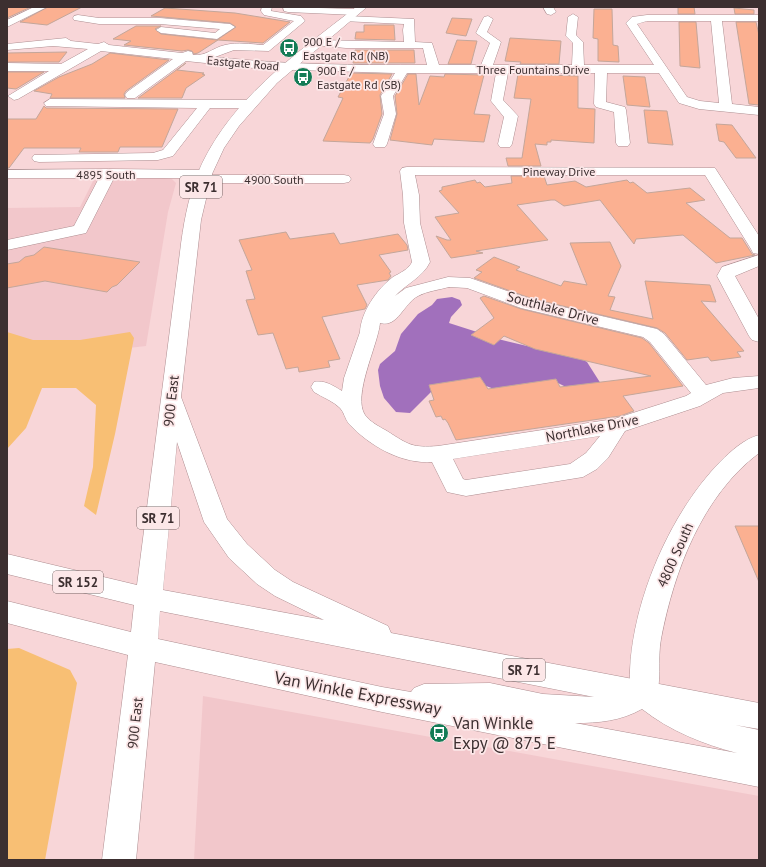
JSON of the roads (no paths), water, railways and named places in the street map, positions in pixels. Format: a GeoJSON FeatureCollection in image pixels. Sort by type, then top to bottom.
{"type":"FeatureCollection","features":[{"type":"Feature","properties":{"kind":"street"},"geometry":{"type":"LineString","coordinates":[[7,24],[42,7]]}},
{"type":"Feature","properties":{"kind":"street"},"geometry":{"type":"LineString","coordinates":[[206,58],[228,46],[264,49],[300,20],[297,18],[268,13],[266,11],[267,7]]}},
{"type":"Feature","properties":{"kind":"street"},"geometry":{"type":"LineString","coordinates":[[288,7],[288,9],[355,13],[410,21],[408,30],[410,45]]}},
{"type":"Feature","properties":{"kind":"street"},"geometry":{"type":"LineString","coordinates":[[66,25],[97,9]]}},
{"type":"Feature","properties":{"kind":"street","name":"900 East"},"geometry":{"type":"LineString","coordinates":[[119,860],[189,244],[204,176],[225,136],[250,104],[289,67],[355,13]]}},
{"type":"Feature","properties":{"kind":"street"},"geometry":{"type":"LineString","coordinates":[[573,17],[571,36],[578,42],[578,69]]}},
{"type":"Feature","properties":{"kind":"street"},"geometry":{"type":"LineString","coordinates":[[78,18],[99,21],[174,22],[230,27],[217,36],[161,30]]}},
{"type":"Feature","properties":{"kind":"street"},"geometry":{"type":"LineString","coordinates":[[759,18],[647,18],[633,20],[632,25],[681,98],[686,102],[699,105],[759,111]]}},
{"type":"Feature","properties":{"kind":"street"},"geometry":{"type":"LineString","coordinates":[[716,18],[726,108]]}},
{"type":"Feature","properties":{"kind":"street"},"geometry":{"type":"LineString","coordinates":[[486,69],[496,42],[481,33],[488,19]]}},
{"type":"Feature","properties":{"kind":"street"},"geometry":{"type":"LineString","coordinates":[[139,44],[174,22]]}},
{"type":"Feature","properties":{"kind":"street","name":"Eastgate Road"},"geometry":{"type":"LineString","coordinates":[[53,35],[72,41],[103,46],[139,44],[186,56],[263,66],[289,67]]}},
{"type":"Feature","properties":{"kind":"street","name":"Eastgate Road"},"geometry":{"type":"LineString","coordinates":[[7,47],[21,45],[53,35],[103,46]]}},
{"type":"Feature","properties":{"kind":"street"},"geometry":{"type":"LineString","coordinates":[[318,43],[341,45],[428,45],[434,69]]}},
{"type":"Feature","properties":{"kind":"street"},"geometry":{"type":"LineString","coordinates":[[14,96],[103,46]]}},
{"type":"Feature","properties":{"kind":"street"},"geometry":{"type":"LineString","coordinates":[[131,94],[186,56]]}},
{"type":"Feature","properties":{"kind":"street"},"geometry":{"type":"LineString","coordinates":[[7,67],[64,68]]}},
{"type":"Feature","properties":{"kind":"street","name":"Three Fountains Drive"},"geometry":{"type":"LineString","coordinates":[[289,67],[403,69],[662,69]]}},
{"type":"Feature","properties":{"kind":"street"},"geometry":{"type":"LineString","coordinates":[[380,144],[390,114],[387,96],[403,69]]}},
{"type":"Feature","properties":{"kind":"street"},"geometry":{"type":"LineString","coordinates":[[503,69],[497,101],[511,116],[505,144]]}},
{"type":"Feature","properties":{"kind":"street"},"geometry":{"type":"LineString","coordinates":[[601,69],[600,104],[620,110],[623,143]]}},
{"type":"Feature","properties":{"kind":"street"},"geometry":{"type":"LineString","coordinates":[[50,103],[250,104]]}},
{"type":"Feature","properties":{"kind":"street"},"geometry":{"type":"LineString","coordinates":[[39,158],[153,157],[163,155],[168,153],[207,103]]}},
{"type":"Feature","properties":{"kind":"street","name":"Pineway Drive"},"geometry":{"type":"LineString","coordinates":[[370,332],[370,324],[385,296],[398,282],[418,269],[421,262],[412,223],[411,195],[407,171],[710,171],[759,249]]}},
{"type":"Feature","properties":{"kind":"street"},"geometry":{"type":"LineString","coordinates":[[7,245],[80,230],[109,173]]}},
{"type":"Feature","properties":{"kind":"street","name":"4895 South"},"geometry":{"type":"LineString","coordinates":[[7,174],[109,173],[204,176]]}},
{"type":"Feature","properties":{"kind":"street","name":"4900 South"},"geometry":{"type":"LineString","coordinates":[[204,176],[344,179]]}},
{"type":"Feature","properties":{"kind":"street"},"geometry":{"type":"LineString","coordinates":[[759,260],[728,271],[726,276],[759,336]]}},
{"type":"Feature","properties":{"kind":"street","name":"Southlake Drive"},"geometry":{"type":"LineString","coordinates":[[370,332],[384,322],[400,301],[412,292],[448,282],[470,283],[527,304],[650,332],[702,393]]}},
{"type":"Feature","properties":{"kind":"street"},"geometry":{"type":"LineString","coordinates":[[370,332],[354,378],[351,405],[355,417],[366,428],[405,452],[429,455],[456,486],[466,488],[481,486],[580,469],[584,467],[611,440],[616,426]]}},
{"type":"Feature","properties":{"kind":"street","name":"Northlake Drive"},"geometry":{"type":"LineString","coordinates":[[429,455],[616,426],[693,401],[702,393],[735,384],[759,382]]}},
{"type":"Feature","properties":{"kind":"street"},"geometry":{"type":"LineString","coordinates":[[321,387],[351,405]]}},
{"type":"Feature","properties":{"kind":"street","name":"SR 71"},"geometry":{"type":"LineString","coordinates":[[171,395],[216,522],[238,552],[266,577],[284,589],[404,646],[759,716]]}},
{"type":"Feature","properties":{"kind":"street","name":"4800 South"},"geometry":{"type":"LineString","coordinates":[[644,693],[646,643],[660,588],[671,561],[692,517],[707,494],[730,466],[756,447]]}},
{"type":"Feature","properties":{"kind":"street","name":"SR 152"},"geometry":{"type":"LineString","coordinates":[[7,564],[149,598]]}},
{"type":"Feature","properties":{"kind":"street"},"geometry":{"type":"LineString","coordinates":[[149,598],[404,646]]}},
{"type":"Feature","properties":{"kind":"street","name":"Van Winkle Expressway"},"geometry":{"type":"LineString","coordinates":[[7,612],[214,664],[378,698],[759,772]]}},
{"type":"Feature","properties":{"kind":"street"},"geometry":{"type":"LineString","coordinates":[[378,698],[490,696],[542,708],[599,710],[624,704],[644,693],[662,709],[683,721],[725,736],[759,744]]}},
{"type":"Feature","properties":{"kind":"place","name":"900 E / Eastgate Rd (NB)"},"geometry":{"type":"Point","coordinates":[289,48]}},
{"type":"Feature","properties":{"kind":"place","name":"900 E / Eastgate Rd (SB)"},"geometry":{"type":"Point","coordinates":[303,77]}},
{"type":"Feature","properties":{"kind":"place","name":"Van Winkle Expy @ 875 E"},"geometry":{"type":"Point","coordinates":[439,733]}}]}
